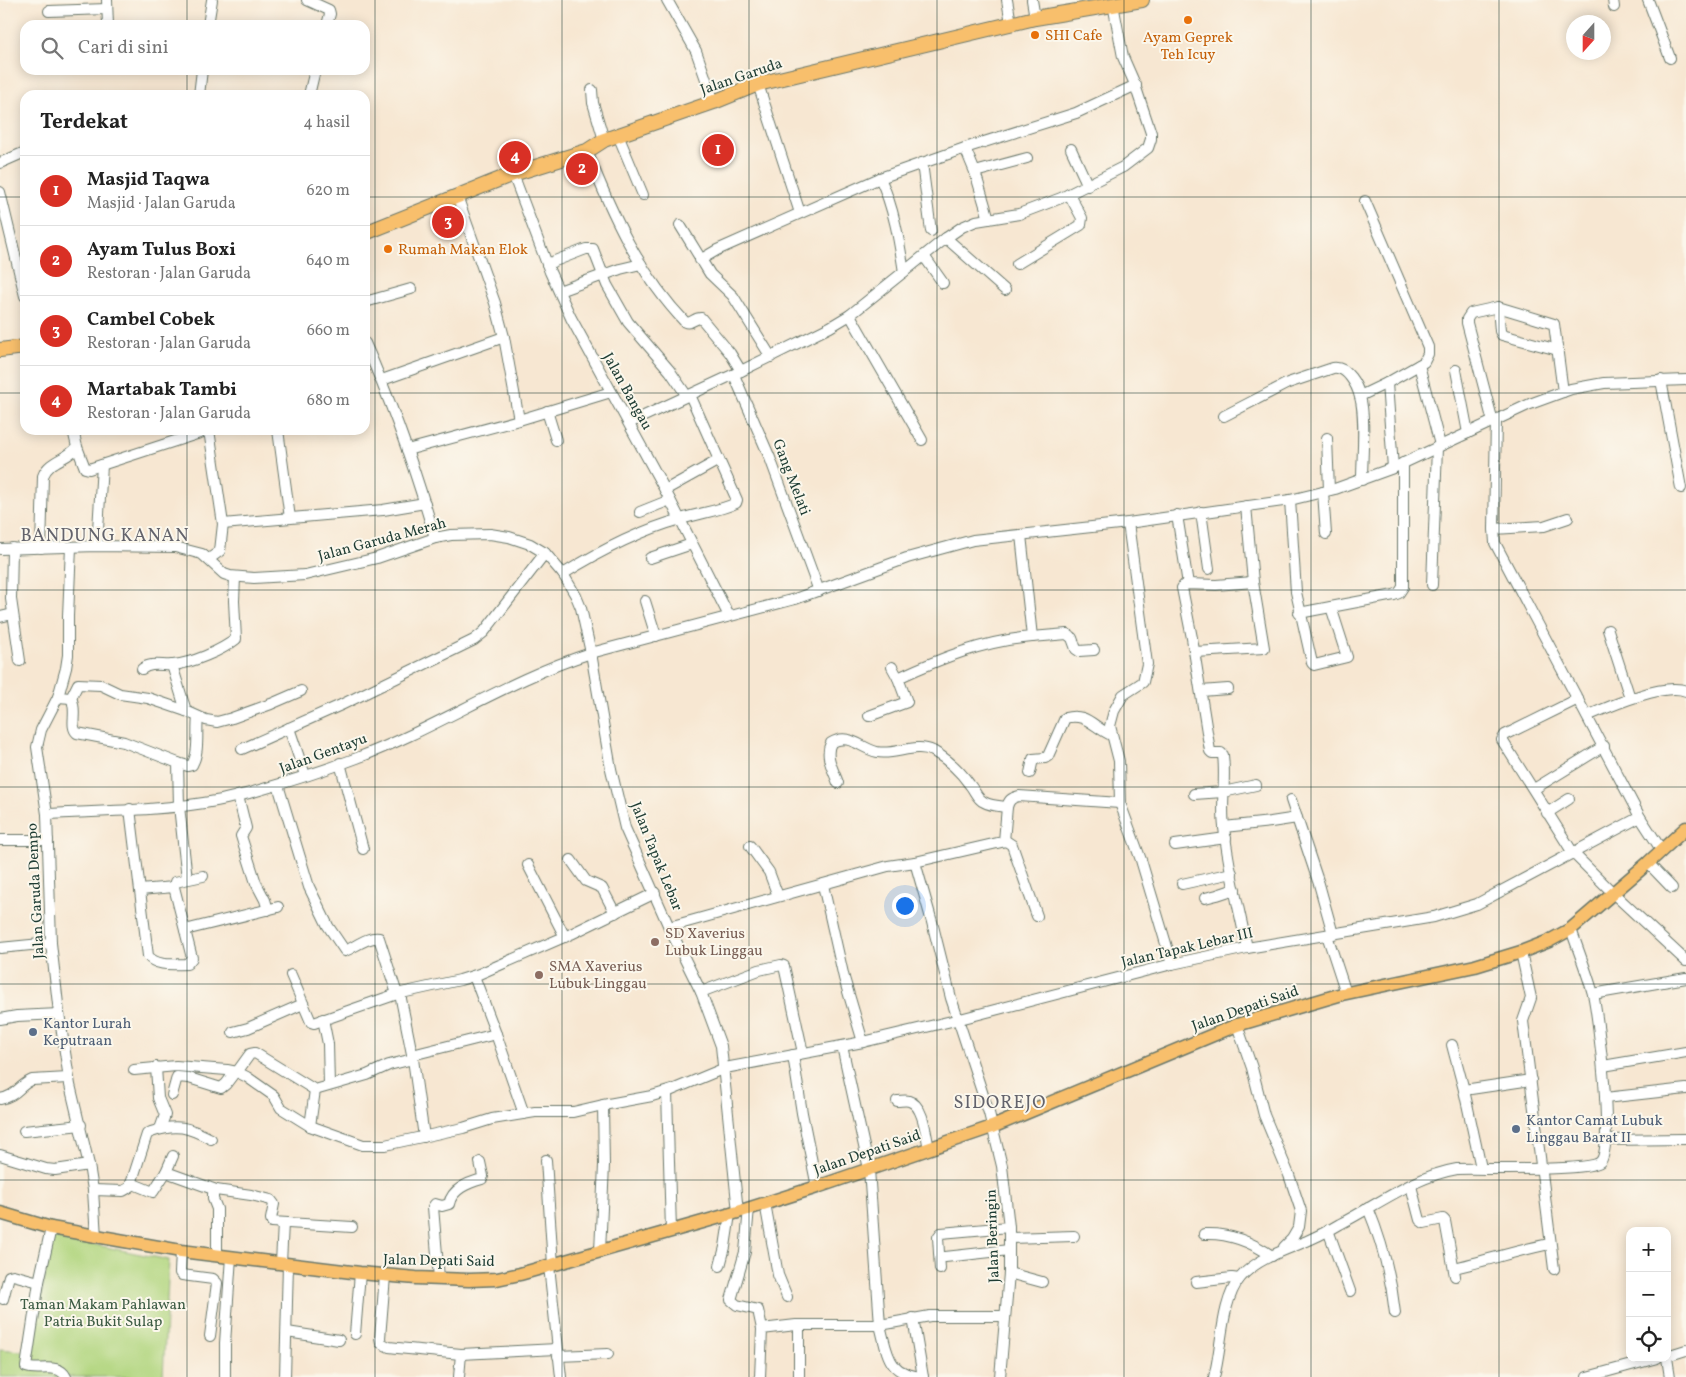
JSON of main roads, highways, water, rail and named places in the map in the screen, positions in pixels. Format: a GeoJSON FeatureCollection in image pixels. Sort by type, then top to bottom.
{"type":"FeatureCollection","features":[{"type":"Feature","properties":{"kind":"highway","name":"Jalan Garuda"},"geometry":{"type":"LineString","coordinates":[[370,231],[513,174],[587,151],[618,134],[714,102],[758,84],[1011,23],[1115,3],[1142,0]]}},
{"type":"Feature","properties":{"kind":"highway"},"geometry":{"type":"LineString","coordinates":[[0,350],[20,348]]}},
{"type":"Feature","properties":{"kind":"main road","name":"Jalan Depati Said"},"geometry":{"type":"LineString","coordinates":[[0,1213],[51,1228],[181,1251],[385,1276],[497,1279],[520,1274],[817,1187],[992,1127],[1237,1024],[1346,993],[1474,966],[1521,952],[1549,941],[1571,929],[1648,864],[1686,828]]}},
{"type":"Feature","properties":{"kind":"place","name":"Ayam Geprek Teh Icuy"},"geometry":{"type":"Point","coordinates":[1188,20]}},
{"type":"Feature","properties":{"kind":"place","name":"SHI Cafe"},"geometry":{"type":"Point","coordinates":[1035,35]}},
{"type":"Feature","properties":{"kind":"place","name":"Masjid Taqwa"},"geometry":{"type":"Point","coordinates":[718,150]}},
{"type":"Feature","properties":{"kind":"place","name":"Martabak Tambi"},"geometry":{"type":"Point","coordinates":[515,157]}},
{"type":"Feature","properties":{"kind":"place","name":"Ayam Tulus Boxi"},"geometry":{"type":"Point","coordinates":[582,169]}},
{"type":"Feature","properties":{"kind":"place","name":"Cambel Cobek"},"geometry":{"type":"Point","coordinates":[448,222]}},
{"type":"Feature","properties":{"kind":"place","name":"Rumah Makan Elok"},"geometry":{"type":"Point","coordinates":[388,249]}},
{"type":"Feature","properties":{"kind":"place","name":"SD Xaverius Lubuk Linggau"},"geometry":{"type":"Point","coordinates":[655,942]}},
{"type":"Feature","properties":{"kind":"place","name":"SMA Xaverius Lubuk Linggau"},"geometry":{"type":"Point","coordinates":[539,975]}},
{"type":"Feature","properties":{"kind":"place","name":"Kantor Lurah Keputraan"},"geometry":{"type":"Point","coordinates":[33,1032]}},
{"type":"Feature","properties":{"kind":"place","name":"Kantor Camat Lubuk Linggau Barat II"},"geometry":{"type":"Point","coordinates":[1516,1129]}},
{"type":"Feature","properties":{"kind":"district","name":"BANDUNG KANAN"},"geometry":{"type":"Point","coordinates":[105,535]}},
{"type":"Feature","properties":{"kind":"district","name":"SIDOREJO"},"geometry":{"type":"Point","coordinates":[1000,1102]}},
{"type":"Feature","properties":{"kind":"park label","name":"Taman Makam Pahlawan Patria Bukit Sulap"},"geometry":{"type":"Point","coordinates":[103,1312]}}]}
